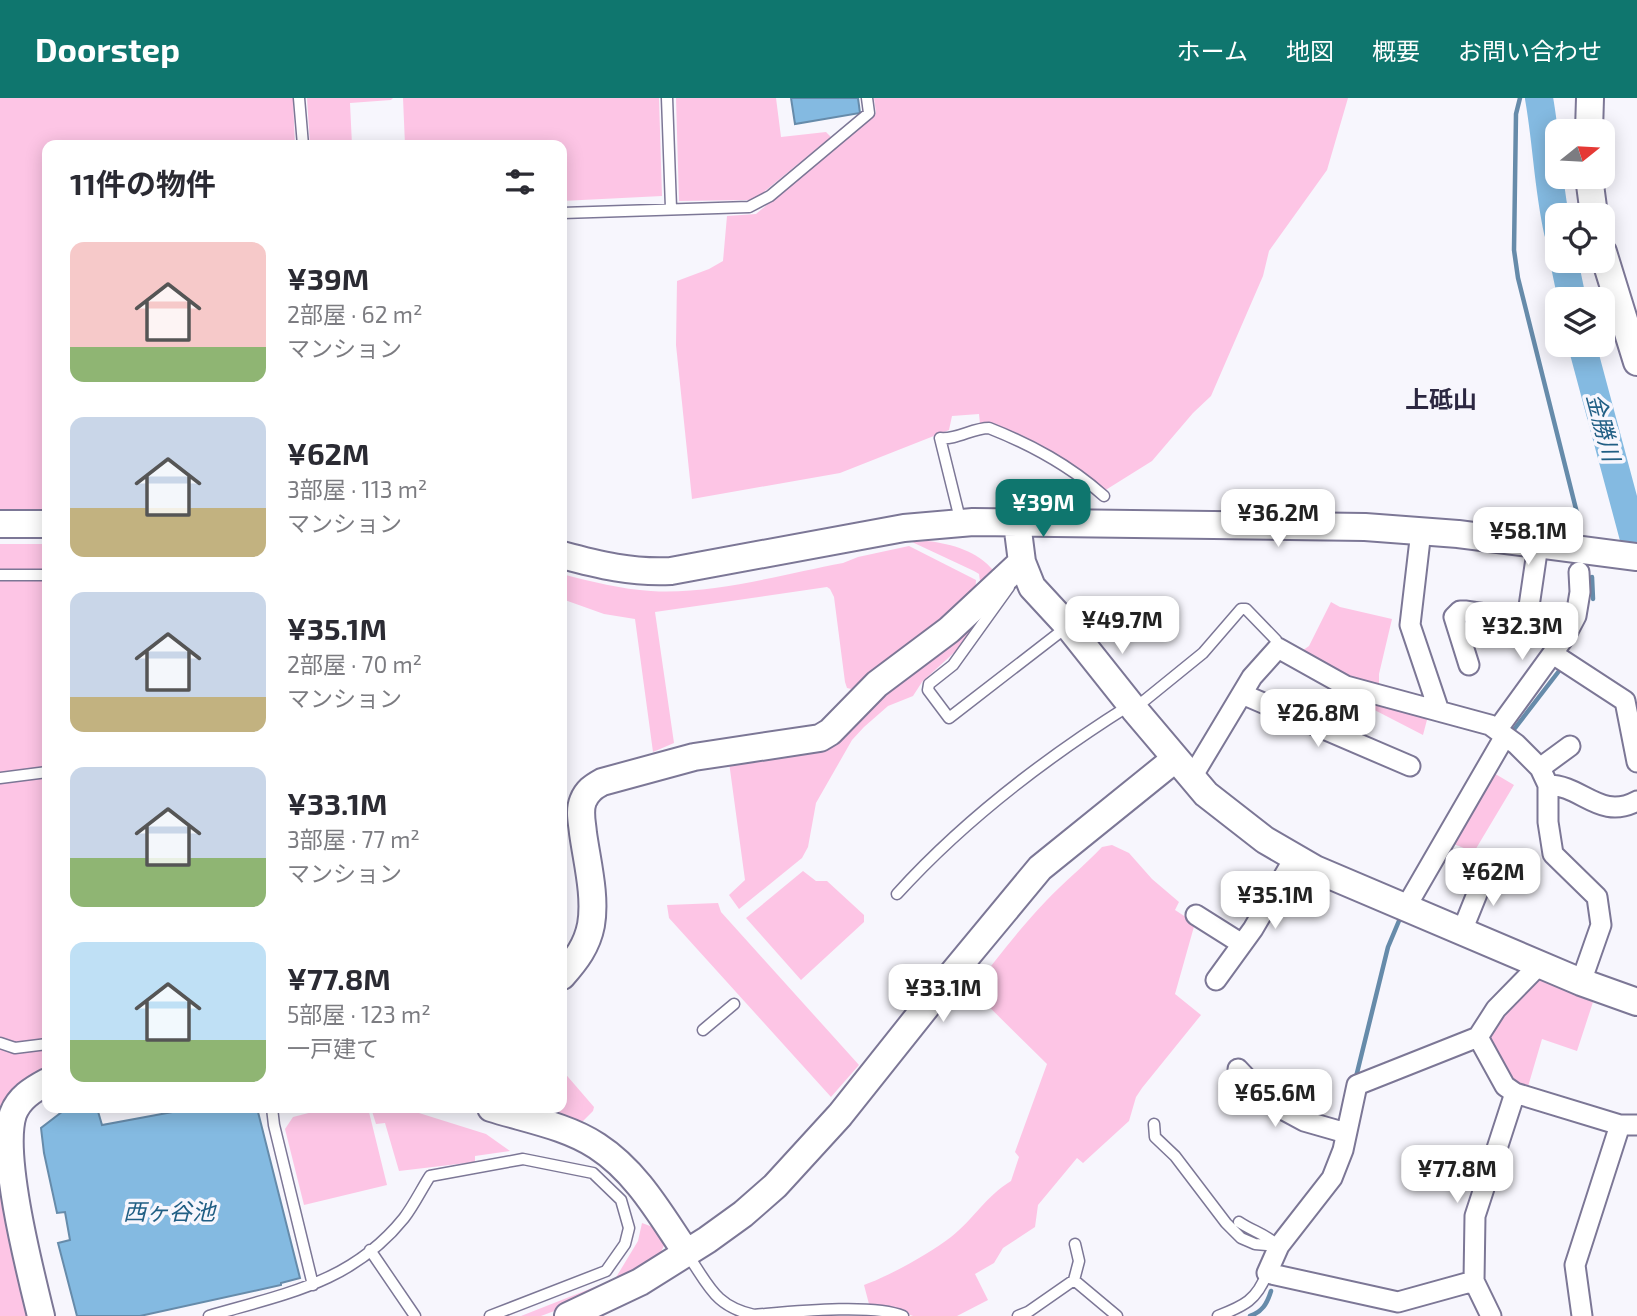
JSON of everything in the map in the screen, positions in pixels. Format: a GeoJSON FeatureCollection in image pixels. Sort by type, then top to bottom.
{"type":"FeatureCollection","features":[{"type":"Feature","properties":{"kind":"street"},"geometry":{"type":"LineString","coordinates":[[1589,119],[1590,98]]}},
{"type":"Feature","properties":{"kind":"street"},"geometry":{"type":"LineString","coordinates":[[1609,273],[1637,362]]}},
{"type":"Feature","properties":{"kind":"street"},"geometry":{"type":"LineString","coordinates":[[567,556],[609,568],[642,572],[671,571],[904,528],[961,523],[1017,523],[1352,526],[1421,531],[1637,558]]}},
{"type":"Feature","properties":{"kind":"street"},"geometry":{"type":"LineString","coordinates":[[1017,523],[1015,569],[1068,626],[1206,794],[1265,841],[1315,869],[1581,982],[1637,1002]]}},
{"type":"Feature","properties":{"kind":"street"},"geometry":{"type":"LineString","coordinates":[[0,524],[42,524]]}},
{"type":"Feature","properties":{"kind":"street"},"geometry":{"type":"LineString","coordinates":[[1421,531],[1410,625],[1439,711]]}},
{"type":"Feature","properties":{"kind":"street"},"geometry":{"type":"LineString","coordinates":[[1469,665],[1454,617],[1460,611],[1465,611],[1527,620],[1538,545]]}},
{"type":"Feature","properties":{"kind":"street"},"geometry":{"type":"LineString","coordinates":[[567,970],[586,941],[591,924],[592,903],[581,813],[586,794],[593,787],[602,782],[694,757],[820,738],[830,732],[877,684],[949,630],[1015,569]]}},
{"type":"Feature","properties":{"kind":"street"},"geometry":{"type":"LineString","coordinates":[[1406,907],[1501,733],[1576,616],[1580,592],[1579,572]]}},
{"type":"Feature","properties":{"kind":"street"},"geometry":{"type":"LineString","coordinates":[[568,1316],[639,1282],[743,1214],[775,1186],[814,1145],[1040,869],[1184,768],[1242,694],[1252,677],[1278,648],[1346,686],[1490,725],[1544,777],[1602,807],[1637,801]]}},
{"type":"Feature","properties":{"kind":"street"},"geometry":{"type":"LineString","coordinates":[[1552,654],[1625,701],[1637,762]]}},
{"type":"Feature","properties":{"kind":"street"},"geometry":{"type":"LineString","coordinates":[[1242,694],[1410,766]]}},
{"type":"Feature","properties":{"kind":"street"},"geometry":{"type":"LineString","coordinates":[[1570,746],[1544,777],[1553,854],[1597,897],[1601,925],[1581,982]]}},
{"type":"Feature","properties":{"kind":"street"},"geometry":{"type":"LineString","coordinates":[[1216,980],[1242,944],[1295,857]]}},
{"type":"Feature","properties":{"kind":"street"},"geometry":{"type":"LineString","coordinates":[[1462,931],[1487,869]]}},
{"type":"Feature","properties":{"kind":"street"},"geometry":{"type":"LineString","coordinates":[[1196,915],[1242,944]]}},
{"type":"Feature","properties":{"kind":"street"},"geometry":{"type":"LineString","coordinates":[[1474,1281],[1398,1302],[1267,1273],[1279,1246],[1332,1178],[1357,1085],[1478,1037],[1496,1009],[1540,964]]}},
{"type":"Feature","properties":{"kind":"street"},"geometry":{"type":"LineString","coordinates":[[1478,1037],[1505,1086],[1515,1093],[1628,1125],[1575,1265],[1582,1316]]}},
{"type":"Feature","properties":{"kind":"street"},"geometry":{"type":"LineString","coordinates":[[1238,1069],[1269,1102],[1304,1121],[1346,1133]]}},
{"type":"Feature","properties":{"kind":"street"},"geometry":{"type":"LineString","coordinates":[[41,1316],[13,1189],[8,1149],[12,1117],[17,1107],[23,1097],[42,1085]]}},
{"type":"Feature","properties":{"kind":"street"},"geometry":{"type":"LineString","coordinates":[[1491,1316],[1474,1281],[1475,1216],[1515,1093]]}},
{"type":"Feature","properties":{"kind":"street"},"geometry":{"type":"LineString","coordinates":[[507,1113],[575,1135],[596,1145],[615,1159],[649,1196],[686,1252]]}},
{"type":"Feature","properties":{"kind":"lane"},"geometry":{"type":"LineString","coordinates":[[299,98],[303,140]]}},
{"type":"Feature","properties":{"kind":"lane"},"geometry":{"type":"LineString","coordinates":[[667,98],[671,208]]}},
{"type":"Feature","properties":{"kind":"lane"},"geometry":{"type":"LineString","coordinates":[[567,213],[749,207],[770,196],[869,113],[867,98]]}},
{"type":"Feature","properties":{"kind":"lane"},"geometry":{"type":"LineString","coordinates":[[961,523],[940,438],[948,439],[979,428],[989,428],[1008,435],[1048,455],[1104,496]]}},
{"type":"Feature","properties":{"kind":"lane"},"geometry":{"type":"LineString","coordinates":[[1015,569],[1010,589],[999,604],[953,665],[929,684],[928,690],[949,718],[1068,626]]}},
{"type":"Feature","properties":{"kind":"lane"},"geometry":{"type":"LineString","coordinates":[[0,575],[42,575]]}},
{"type":"Feature","properties":{"kind":"lane"},"geometry":{"type":"LineString","coordinates":[[897,894],[929,858],[967,823],[1081,736],[1132,707],[1203,653],[1241,609],[1247,609],[1276,640],[1278,648]]}},
{"type":"Feature","properties":{"kind":"lane"},"geometry":{"type":"LineString","coordinates":[[0,778],[42,773]]}},
{"type":"Feature","properties":{"kind":"lane"},"geometry":{"type":"LineString","coordinates":[[703,1030],[734,1004]]}},
{"type":"Feature","properties":{"kind":"lane"},"geometry":{"type":"LineString","coordinates":[[0,1043],[15,1048],[42,1045]]}},
{"type":"Feature","properties":{"kind":"lane"},"geometry":{"type":"LineString","coordinates":[[273,1113],[313,1285]]}},
{"type":"Feature","properties":{"kind":"lane"},"geometry":{"type":"LineString","coordinates":[[1154,1124],[1156,1137],[1175,1156],[1226,1223],[1241,1238],[1255,1244],[1279,1246]]}},
{"type":"Feature","properties":{"kind":"lane"},"geometry":{"type":"LineString","coordinates":[[209,1316],[338,1275],[405,1217],[430,1176],[523,1158],[593,1173],[621,1200],[629,1228],[625,1244],[606,1271],[490,1316]]}},
{"type":"Feature","properties":{"kind":"lane"},"geometry":{"type":"LineString","coordinates":[[1239,1222],[1272,1239],[1279,1246]]}},
{"type":"Feature","properties":{"kind":"lane"},"geometry":{"type":"LineString","coordinates":[[1018,1316],[1074,1280],[1079,1261],[1075,1244]]}},
{"type":"Feature","properties":{"kind":"lane"},"geometry":{"type":"LineString","coordinates":[[370,1250],[415,1316]]}},
{"type":"Feature","properties":{"kind":"lane"},"geometry":{"type":"LineString","coordinates":[[686,1252],[714,1294],[727,1306],[740,1312],[754,1315],[871,1309],[903,1316]]}},
{"type":"Feature","properties":{"kind":"lane"},"geometry":{"type":"LineString","coordinates":[[1218,1316],[1247,1304],[1261,1289],[1267,1273]]}},
{"type":"Feature","properties":{"kind":"lane"},"geometry":{"type":"LineString","coordinates":[[1074,1280],[1116,1316]]}},
{"type":"Feature","properties":{"kind":"shaded area"},"geometry":{"type":"Polygon","coordinates":[[[0,98],[293,98],[295,140],[42,140],[42,517],[0,516],[0,98]]]}},
{"type":"Feature","properties":{"kind":"shaded area"},"geometry":{"type":"Polygon","coordinates":[[[307,98],[393,98],[350,103],[352,140],[310,140],[307,98]]]}},
{"type":"Feature","properties":{"kind":"shaded area"},"geometry":{"type":"Polygon","coordinates":[[[403,98],[659,98],[662,196],[567,201],[567,140],[405,140],[403,98]]]}},
{"type":"Feature","properties":{"kind":"shaded area"},"geometry":{"type":"Polygon","coordinates":[[[676,98],[776,98],[781,137],[826,132],[831,137],[754,200],[679,201],[676,98]]]}},
{"type":"Feature","properties":{"kind":"shaded area"},"geometry":{"type":"Polygon","coordinates":[[[874,98],[1348,98],[1327,170],[1269,251],[1263,276],[1211,396],[1152,461],[1104,491],[1030,439],[980,424],[979,414],[952,416],[949,430],[840,473],[692,499],[676,345],[677,281],[723,261],[727,216],[756,214],[876,113],[874,98]]]}},
{"type":"Feature","properties":{"kind":"shaded area"},"geometry":{"type":"Polygon","coordinates":[[[927,541],[964,550],[980,558],[994,571],[981,588],[979,574],[912,542],[927,541]]]}},
{"type":"Feature","properties":{"kind":"shaded area"},"geometry":{"type":"Polygon","coordinates":[[[0,544],[42,544],[42,1075],[0,1116],[0,544]]]}},
{"type":"Feature","properties":{"kind":"shaded area"},"geometry":{"type":"Polygon","coordinates":[[[909,546],[976,580],[975,595],[851,689],[847,688],[845,682],[834,597],[827,587],[655,612],[674,743],[653,752],[635,619],[604,614],[567,601],[567,575],[640,590],[698,590],[772,578],[843,563],[909,546]]]}},
{"type":"Feature","properties":{"kind":"shaded area"},"geometry":{"type":"Polygon","coordinates":[[[1004,589],[958,649],[922,682],[913,696],[888,706],[852,740],[816,803],[808,847],[802,858],[739,909],[729,895],[745,880],[729,762],[821,746],[1004,589]]]}},
{"type":"Feature","properties":{"kind":"shaded area"},"geometry":{"type":"Polygon","coordinates":[[[1331,602],[1340,607],[1392,619],[1379,674],[1379,687],[1356,683],[1299,653],[1309,646],[1331,602]]]}},
{"type":"Feature","properties":{"kind":"shaded area"},"geometry":{"type":"Polygon","coordinates":[[[1360,698],[1428,716],[1423,735],[1359,702],[1360,698]]]}},
{"type":"Feature","properties":{"kind":"shaded area"},"geometry":{"type":"Polygon","coordinates":[[[1492,772],[1514,785],[1474,852],[1451,843],[1492,772]]]}},
{"type":"Feature","properties":{"kind":"shaded area"},"geometry":{"type":"Polygon","coordinates":[[[1112,845],[1129,853],[1152,879],[1179,902],[1175,910],[1195,923],[1175,994],[1201,1015],[1142,1088],[1136,1097],[1129,1121],[1083,1163],[1077,1158],[1038,1205],[1035,1227],[1003,1248],[994,1263],[975,1274],[988,1300],[957,1316],[913,1316],[887,1306],[869,1304],[864,1285],[942,1244],[1011,1181],[1019,1157],[1015,1152],[1047,1064],[972,990],[1046,901],[1102,847],[1112,845]]]}},
{"type":"Feature","properties":{"kind":"shaded area"},"geometry":{"type":"Polygon","coordinates":[[[803,871],[816,881],[827,881],[864,915],[864,922],[801,980],[746,918],[803,871]]]}},
{"type":"Feature","properties":{"kind":"shaded area"},"geometry":{"type":"Polygon","coordinates":[[[718,903],[721,912],[859,1065],[831,1097],[669,918],[667,905],[718,903]]]}},
{"type":"Feature","properties":{"kind":"shaded area"},"geometry":{"type":"Polygon","coordinates":[[[1539,979],[1593,1002],[1577,1051],[1542,1039],[1527,1090],[1509,1079],[1489,1043],[1491,1028],[1534,981],[1539,979]]]}},
{"type":"Feature","properties":{"kind":"shaded area"},"geometry":{"type":"Polygon","coordinates":[[[567,1076],[594,1107],[579,1125],[540,1113],[567,1113],[567,1076]]]}},
{"type":"Feature","properties":{"kind":"shaded area"},"geometry":{"type":"Polygon","coordinates":[[[309,1113],[369,1113],[387,1185],[304,1205],[285,1129],[293,1117],[309,1113]]]}},
{"type":"Feature","properties":{"kind":"shaded area"},"geometry":{"type":"Polygon","coordinates":[[[373,1113],[419,1113],[486,1134],[510,1151],[475,1156],[475,1162],[399,1171],[385,1123],[376,1124],[373,1113]]]}},
{"type":"Feature","properties":{"kind":"shaded area"},"geometry":{"type":"Polygon","coordinates":[[[0,1167],[30,1316],[0,1316],[0,1167]]]}},
{"type":"Feature","properties":{"kind":"shaded area"},"geometry":{"type":"Polygon","coordinates":[[[642,1223],[661,1230],[665,1243],[659,1257],[578,1302],[541,1316],[521,1316],[615,1279],[638,1241],[642,1223]]]}},
{"type":"Feature","properties":{"kind":"water"},"geometry":{"type":"Polygon","coordinates":[[[791,98],[858,98],[860,113],[795,124],[791,98]]]}},
{"type":"Feature","properties":{"kind":"water","name":"西ヶ谷池"},"geometry":{"type":"Polygon","coordinates":[[[60,1113],[98,1113],[102,1125],[167,1113],[258,1113],[300,1278],[281,1285],[140,1316],[77,1316],[58,1243],[70,1240],[65,1212],[57,1213],[41,1128],[60,1113]]]}},
{"type":"Feature","properties":{"kind":"waterway"},"geometry":{"type":"LineString","coordinates":[[1520,98],[1516,114],[1514,250],[1518,278],[1580,525]]}},
{"type":"Feature","properties":{"kind":"waterway","name":"金勝川"},"geometry":{"type":"LineString","coordinates":[[1539,98],[1553,203]]}},
{"type":"Feature","properties":{"kind":"waterway","name":"金勝川"},"geometry":{"type":"LineString","coordinates":[[1567,273],[1569,287]]}},
{"type":"Feature","properties":{"kind":"waterway","name":"金勝川"},"geometry":{"type":"LineString","coordinates":[[1585,357],[1637,550]]}},
{"type":"Feature","properties":{"kind":"waterway"},"geometry":{"type":"LineString","coordinates":[[1592,577],[1593,599]]}},
{"type":"Feature","properties":{"kind":"waterway"},"geometry":{"type":"LineString","coordinates":[[1512,732],[1559,671]]}},
{"type":"Feature","properties":{"kind":"waterway"},"geometry":{"type":"LineString","coordinates":[[1356,1077],[1388,947],[1401,916]]}},
{"type":"Feature","properties":{"kind":"waterway"},"geometry":{"type":"LineString","coordinates":[[1250,1316],[1264,1307],[1271,1291]]}},
{"type":"Feature","properties":{"kind":"district","name":"上砥山"},"geometry":{"type":"Point","coordinates":[1441,398]}}]}
